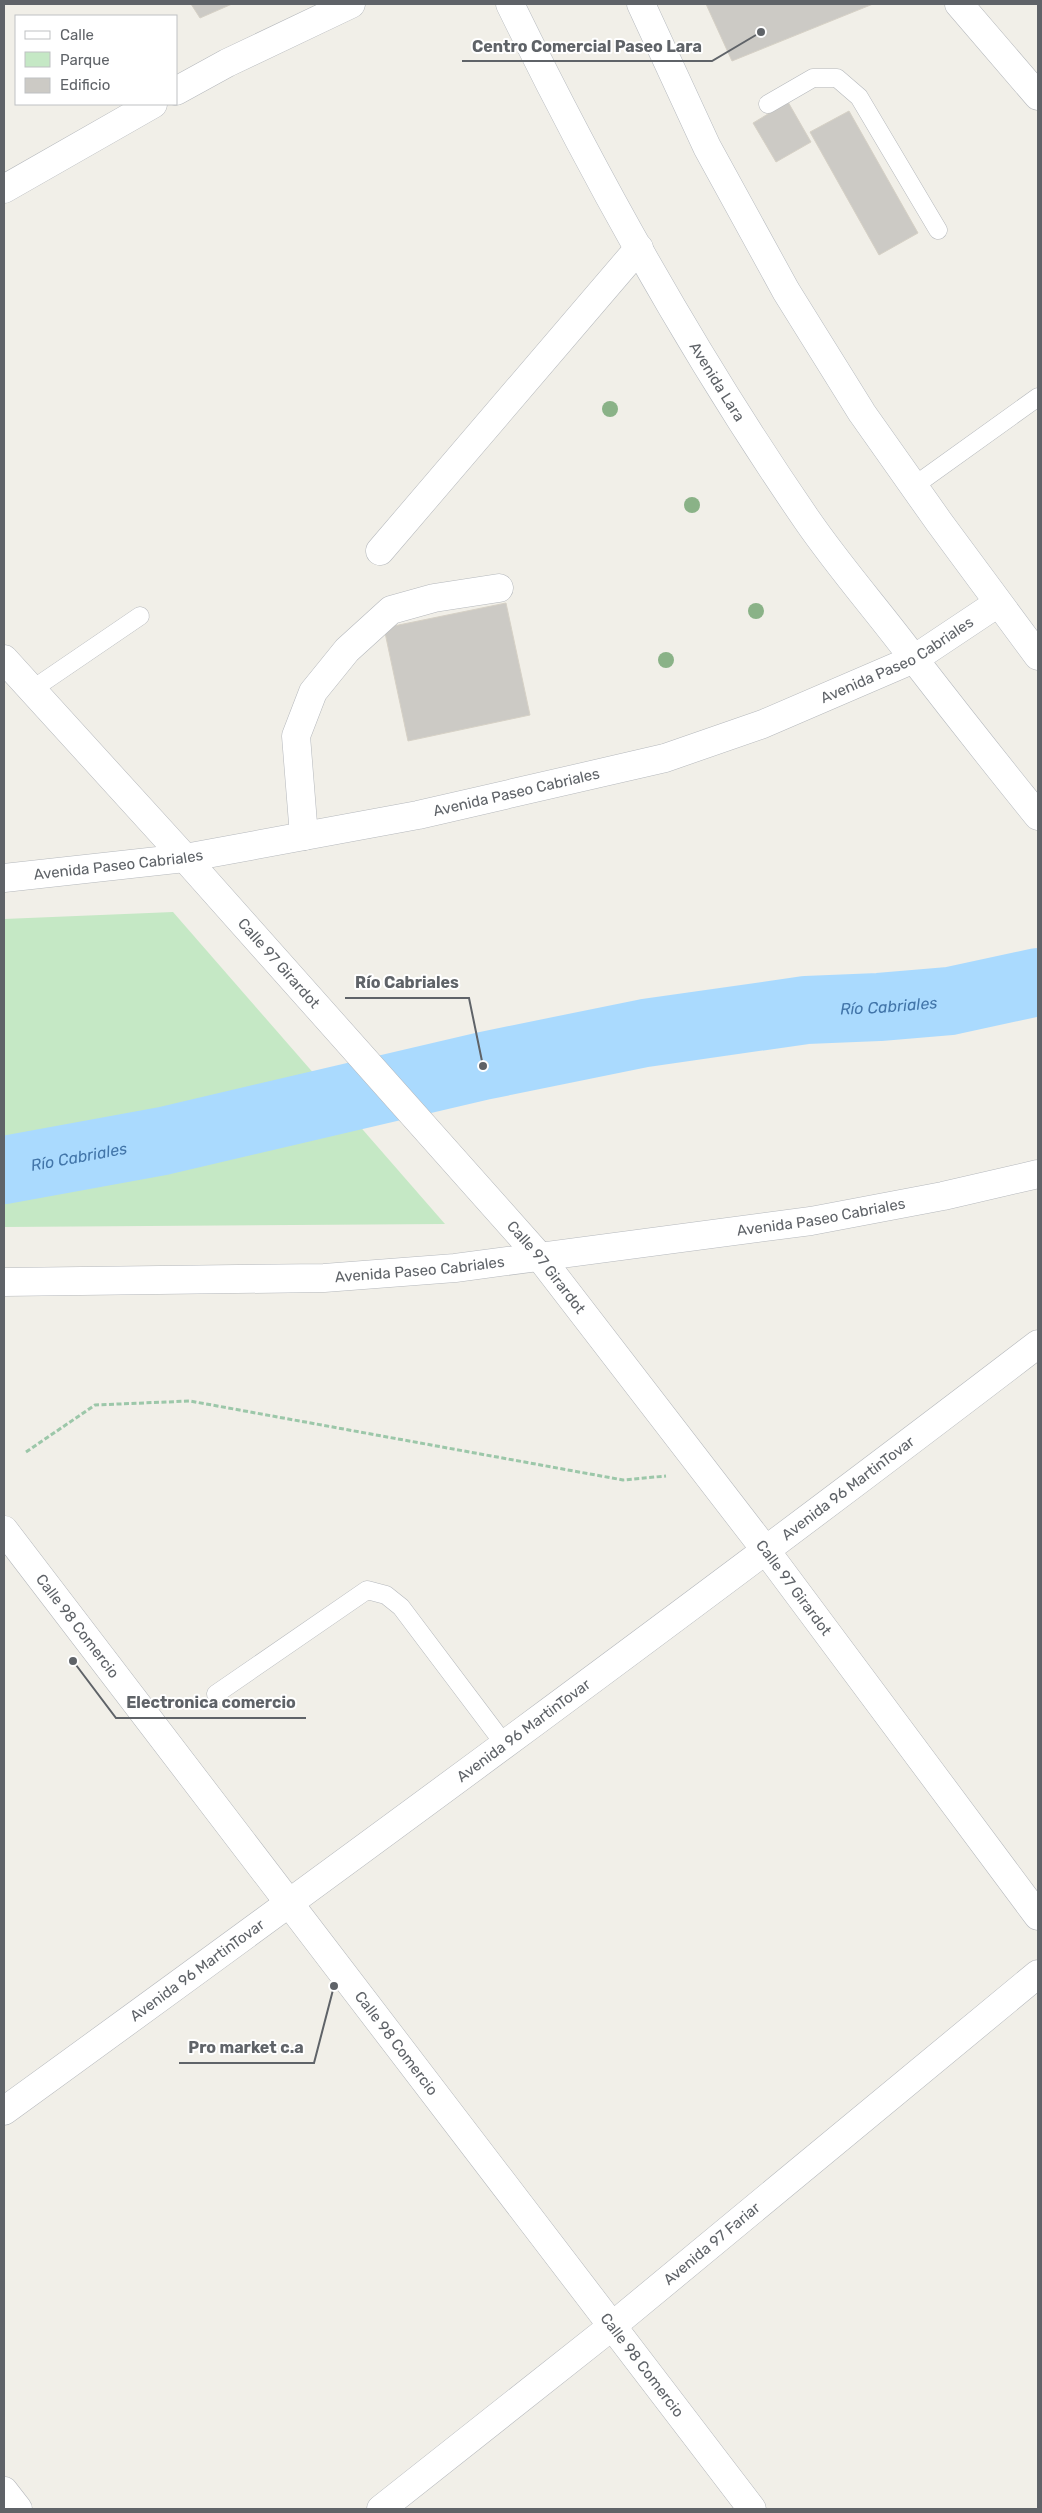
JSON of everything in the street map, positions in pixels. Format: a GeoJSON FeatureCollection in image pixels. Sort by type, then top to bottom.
{"type":"FeatureCollection","features":[{"type":"Feature","properties":{"kind":"street"},"geometry":{"type":"LineString","coordinates":[[178,90],[227,63],[351,4]]}},
{"type":"Feature","properties":{"kind":"street","name":"Avenida Lara"},"geometry":{"type":"LineString","coordinates":[[510,4],[560,106],[677,317],[802,513],[969,732],[1038,816]]}},
{"type":"Feature","properties":{"kind":"street"},"geometry":{"type":"LineString","coordinates":[[641,4],[707,148],[786,291],[862,412],[1038,656]]}},
{"type":"Feature","properties":{"kind":"street"},"geometry":{"type":"LineString","coordinates":[[959,4],[1038,96]]}},
{"type":"Feature","properties":{"kind":"street"},"geometry":{"type":"LineString","coordinates":[[4,189],[151,105]]}},
{"type":"Feature","properties":{"kind":"street"},"geometry":{"type":"LineString","coordinates":[[380,551],[639,248]]}},
{"type":"Feature","properties":{"kind":"street"},"geometry":{"type":"LineString","coordinates":[[304,836],[296,736],[313,692],[347,650],[391,610],[434,598],[499,588]]}},
{"type":"Feature","properties":{"kind":"street","name":"Avenida Paseo Cabriales"},"geometry":{"type":"LineString","coordinates":[[4,878],[185,858],[418,815],[665,758],[764,724],[914,659],[998,603]]}},
{"type":"Feature","properties":{"kind":"street","name":"Calle 97 Girardot"},"geometry":{"type":"LineString","coordinates":[[4,659],[30,691],[185,858],[539,1256],[767,1552],[1038,1916]]}},
{"type":"Feature","properties":{"kind":"street","name":"Avenida Paseo Cabriales"},"geometry":{"type":"LineString","coordinates":[[4,1282],[324,1278],[454,1268],[811,1220],[943,1196],[1038,1174]]}},
{"type":"Feature","properties":{"kind":"street","name":"Avenida 96 MartinTovar"},"geometry":{"type":"LineString","coordinates":[[4,2111],[767,1552],[1038,1344]]}},
{"type":"Feature","properties":{"kind":"street","name":"Calle 98 Comercio"},"geometry":{"type":"LineString","coordinates":[[4,1530],[611,2327],[752,2509]]}},
{"type":"Feature","properties":{"kind":"street","name":"Avenida 97 Fariar"},"geometry":{"type":"LineString","coordinates":[[381,2509],[611,2327],[1038,1974]]}},
{"type":"Feature","properties":{"kind":"street"},"geometry":{"type":"LineString","coordinates":[[4,2491],[18,2509]]}},
{"type":"Feature","properties":{"kind":"lane"},"geometry":{"type":"LineString","coordinates":[[768,104],[813,78],[837,78],[859,97],[938,230]]}},
{"type":"Feature","properties":{"kind":"lane"},"geometry":{"type":"LineString","coordinates":[[914,486],[1038,397]]}},
{"type":"Feature","properties":{"kind":"lane"},"geometry":{"type":"LineString","coordinates":[[30,691],[140,616]]}},
{"type":"Feature","properties":{"kind":"lane"},"geometry":{"type":"LineString","coordinates":[[216,1694],[367,1590],[386,1595],[401,1607],[505,1745]]}},
{"type":"Feature","properties":{"kind":"path"},"geometry":{"type":"LineString","coordinates":[[26,1452],[95,1405],[190,1401],[623,1480],[706,1473]]}},
{"type":"Feature","properties":{"kind":"green space"},"geometry":{"type":"Polygon","coordinates":[[[173,912],[445,1224],[4,1227],[4,919],[173,912]]]}},
{"type":"Feature","properties":{"kind":"building"},"geometry":{"type":"Polygon","coordinates":[[[191,4],[232,4],[200,18],[191,4]]]}},
{"type":"Feature","properties":{"kind":"building"},"geometry":{"type":"Polygon","coordinates":[[[706,4],[873,4],[732,61],[706,4]]]}},
{"type":"Feature","properties":{"kind":"building"},"geometry":{"type":"Polygon","coordinates":[[[788,102],[811,142],[776,162],[753,123],[788,102]]]}},
{"type":"Feature","properties":{"kind":"building"},"geometry":{"type":"Polygon","coordinates":[[[849,111],[918,233],[879,255],[810,132],[849,111]]]}},
{"type":"Feature","properties":{"kind":"building"},"geometry":{"type":"Polygon","coordinates":[[[506,603],[530,715],[408,741],[384,628],[506,603]]]}},
{"type":"Feature","properties":{"kind":"waterway","name":"Río Cabriales"},"geometry":{"type":"LineString","coordinates":[[4,1170],[163,1141],[483,1066],[645,1033],[806,1010],[879,1007],[950,1001],[1038,982]]}},
{"type":"Feature","properties":{"kind":"place","name":"Centro Comercial Paseo Lara"},"geometry":{"type":"Point","coordinates":[761,32]}},
{"type":"Feature","properties":{"kind":"place","name":"Río Cabriales"},"geometry":{"type":"Point","coordinates":[483,1066]}},
{"type":"Feature","properties":{"kind":"place","name":"Electronica comercio"},"geometry":{"type":"Point","coordinates":[73,1661]}},
{"type":"Feature","properties":{"kind":"place","name":"Pro market c.a"},"geometry":{"type":"Point","coordinates":[334,1986]}}]}
